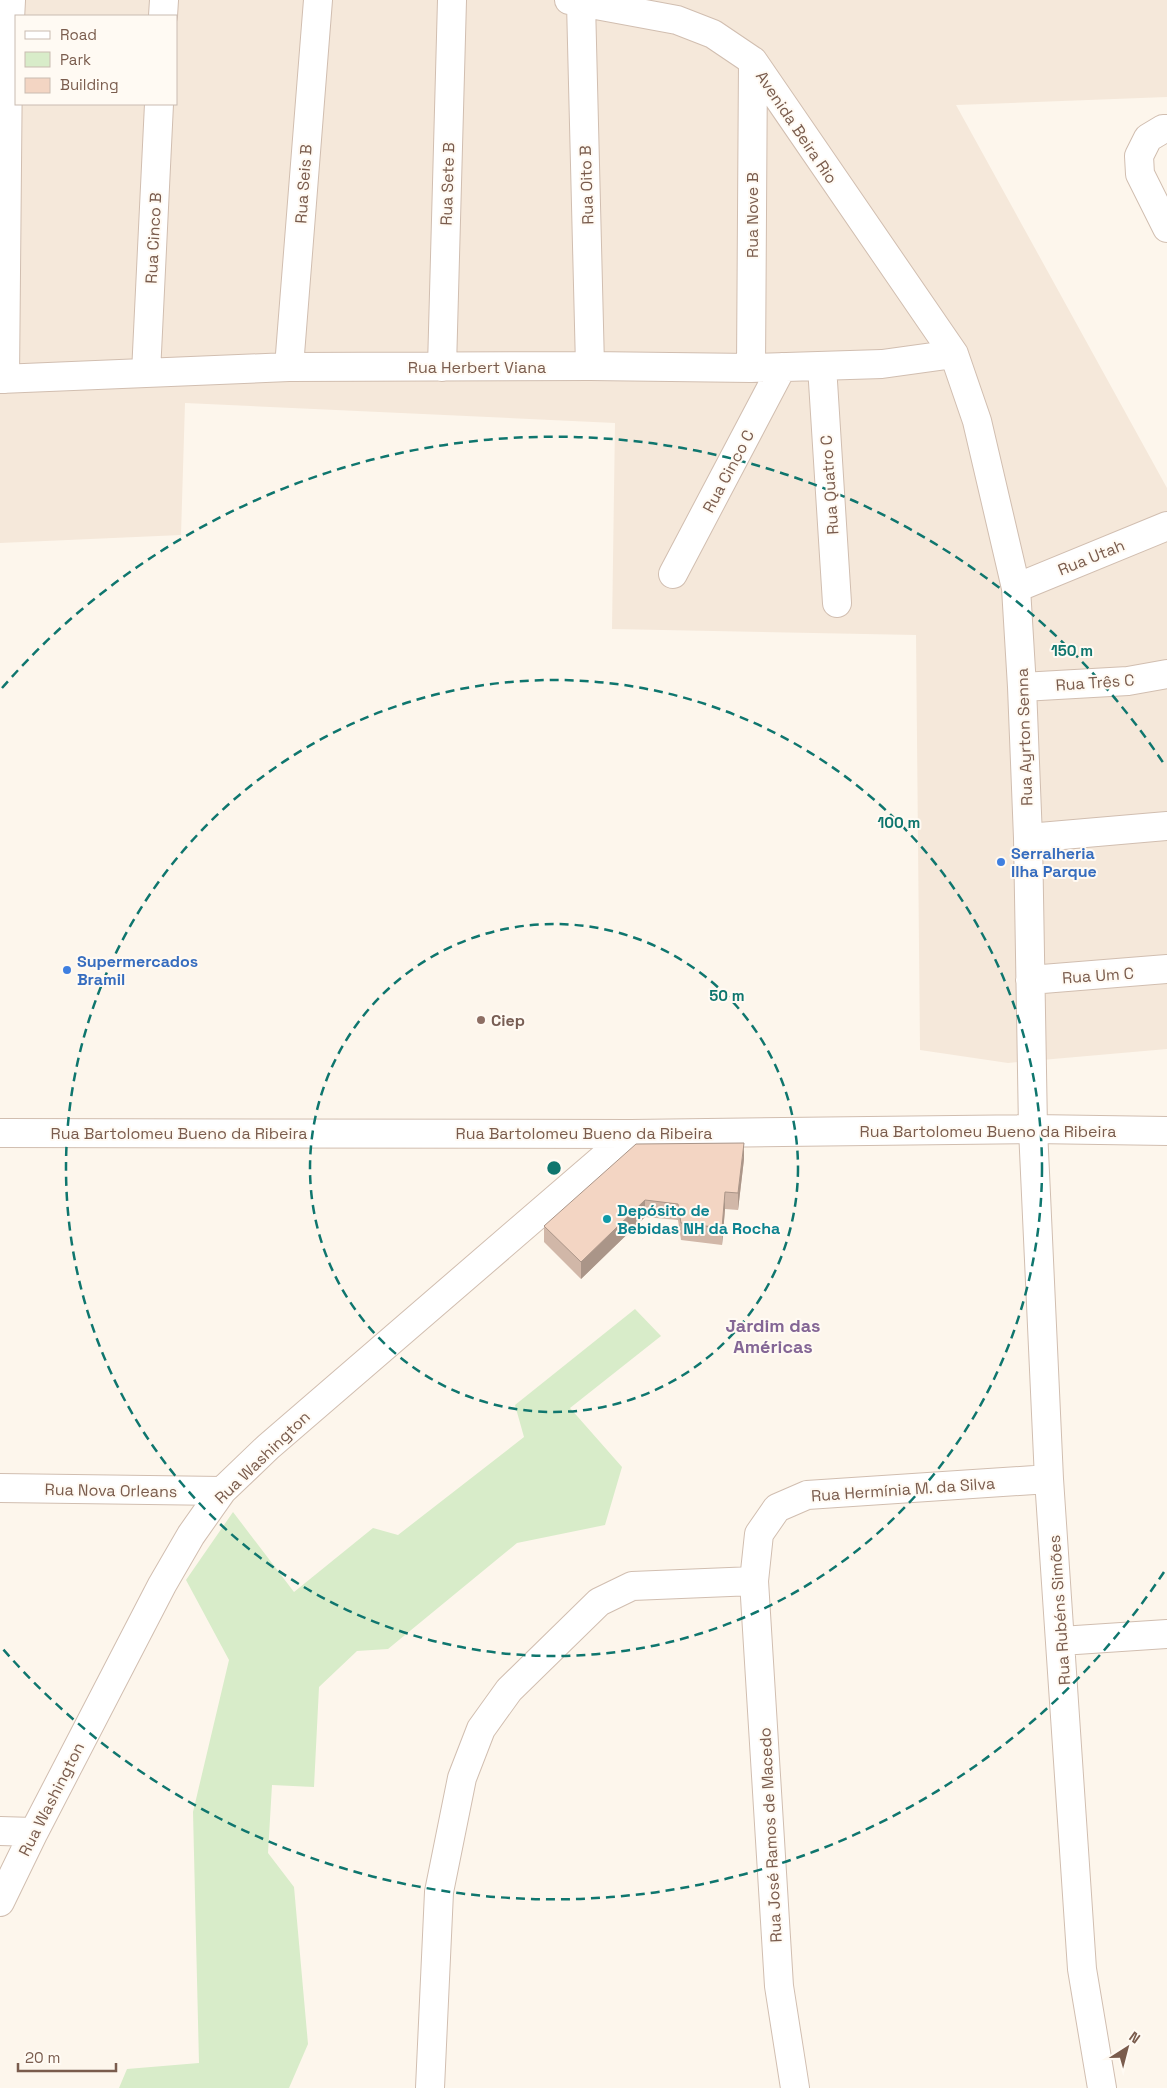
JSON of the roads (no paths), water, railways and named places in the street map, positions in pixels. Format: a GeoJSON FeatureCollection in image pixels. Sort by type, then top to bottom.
{"type":"FeatureCollection","features":[{"type":"Feature","properties":{"kind":"street"},"geometry":{"type":"LineString","coordinates":[[3,379],[4,59],[11,0]]}},
{"type":"Feature","properties":{"kind":"street"},"geometry":{"type":"LineString","coordinates":[[163,15],[164,0]]}},
{"type":"Feature","properties":{"kind":"street","name":"Rua Seis B"},"geometry":{"type":"LineString","coordinates":[[289,367],[318,0]]}},
{"type":"Feature","properties":{"kind":"street","name":"Rua Sete B"},"geometry":{"type":"LineString","coordinates":[[442,367],[452,0]]}},
{"type":"Feature","properties":{"kind":"street","name":"Avenida Beira Rio"},"geometry":{"type":"LineString","coordinates":[[575,1],[677,20],[713,34],[753,61],[954,354]]}},
{"type":"Feature","properties":{"kind":"street","name":"Rua Oito B"},"geometry":{"type":"LineString","coordinates":[[575,1],[590,366]]}},
{"type":"Feature","properties":{"kind":"street","name":"Rua Nove B"},"geometry":{"type":"LineString","coordinates":[[751,368],[753,61]]}},
{"type":"Feature","properties":{"kind":"street","name":"Rua Cinco B"},"geometry":{"type":"LineString","coordinates":[[146,372],[159,105]]}},
{"type":"Feature","properties":{"kind":"street"},"geometry":{"type":"LineString","coordinates":[[1167,129],[1163,129],[1148,138],[1139,156],[1140,174],[1167,228]]}},
{"type":"Feature","properties":{"kind":"street","name":"Rua Herbert Viana"},"geometry":{"type":"LineString","coordinates":[[3,379],[289,367],[590,366],[782,368],[882,364],[954,354]]}},
{"type":"Feature","properties":{"kind":"street","name":"Rua Ayrton Senna"},"geometry":{"type":"LineString","coordinates":[[954,354],[977,421],[1016,588],[1028,838],[1033,1129]]}},
{"type":"Feature","properties":{"kind":"street","name":"Rua Quatro C"},"geometry":{"type":"LineString","coordinates":[[822,366],[837,603]]}},
{"type":"Feature","properties":{"kind":"street","name":"Rua Cinco C"},"geometry":{"type":"LineString","coordinates":[[673,574],[782,368]]}},
{"type":"Feature","properties":{"kind":"street","name":"Rua Utah"},"geometry":{"type":"LineString","coordinates":[[1016,588],[1167,526]]}},
{"type":"Feature","properties":{"kind":"street","name":"Rua Três C"},"geometry":{"type":"LineString","coordinates":[[1022,687],[1128,680],[1167,674]]}},
{"type":"Feature","properties":{"kind":"street"},"geometry":{"type":"LineString","coordinates":[[1028,838],[1167,826]]}},
{"type":"Feature","properties":{"kind":"street","name":"Rua Um C"},"geometry":{"type":"LineString","coordinates":[[1030,980],[1167,969]]}},
{"type":"Feature","properties":{"kind":"street","name":"Rua Bartolomeu Bueno da Ribeira"},"geometry":{"type":"LineString","coordinates":[[0,1133],[631,1134],[1033,1129],[1167,1132]]}},
{"type":"Feature","properties":{"kind":"street","name":"Rua Rubéns Simões"},"geometry":{"type":"LineString","coordinates":[[1033,1129],[1049,1479],[1082,1969],[1102,2088]]}},
{"type":"Feature","properties":{"kind":"street","name":"Rua Washington"},"geometry":{"type":"LineString","coordinates":[[0,1902],[162,1584],[191,1535],[222,1491],[268,1447],[631,1134]]}},
{"type":"Feature","properties":{"kind":"street","name":"Rua Hermínia M. da Silva"},"geometry":{"type":"LineString","coordinates":[[754,1581],[759,1534],[777,1508],[807,1495],[1049,1479]]}},
{"type":"Feature","properties":{"kind":"street","name":"Rua Nova Orleans"},"geometry":{"type":"LineString","coordinates":[[0,1488],[222,1491]]}},
{"type":"Feature","properties":{"kind":"street"},"geometry":{"type":"LineString","coordinates":[[430,2088],[439,1892],[462,1778],[481,1729],[509,1690],[599,1602],[632,1586],[754,1581]]}},
{"type":"Feature","properties":{"kind":"street","name":"Rua José Ramos de Macedo"},"geometry":{"type":"LineString","coordinates":[[754,1581],[779,1986],[795,2088]]}},
{"type":"Feature","properties":{"kind":"street"},"geometry":{"type":"LineString","coordinates":[[1061,1641],[1167,1634]]}},
{"type":"Feature","properties":{"kind":"street"},"geometry":{"type":"LineString","coordinates":[[0,1831],[34,1832]]}},
{"type":"Feature","properties":{"kind":"place","name":"Serralheria Ilha Parque"},"geometry":{"type":"Point","coordinates":[1001,862]}},
{"type":"Feature","properties":{"kind":"place","name":"Supermercados Bramil"},"geometry":{"type":"Point","coordinates":[67,970]}},
{"type":"Feature","properties":{"kind":"place","name":"Ciep"},"geometry":{"type":"Point","coordinates":[481,1020]}},
{"type":"Feature","properties":{"kind":"place","name":"Depósito de Bebidas NH da Rocha"},"geometry":{"type":"Point","coordinates":[607,1219]}},
{"type":"Feature","properties":{"kind":"district","name":"Jardim das Américas"},"geometry":{"type":"Point","coordinates":[773,1336]}}]}
